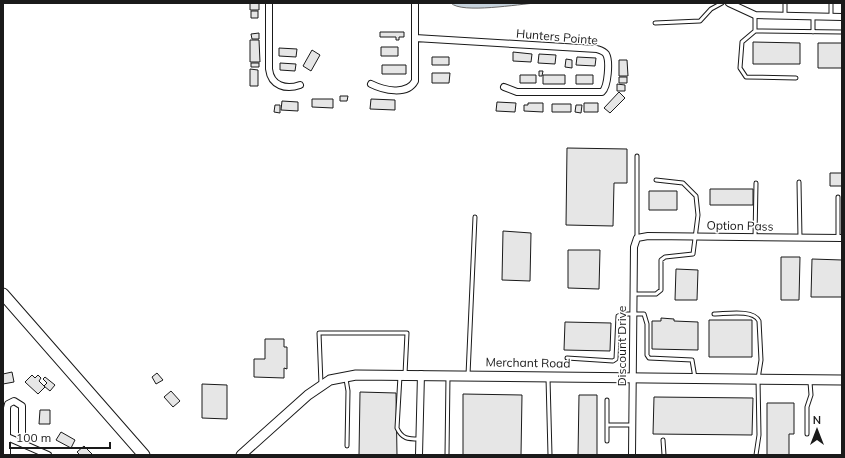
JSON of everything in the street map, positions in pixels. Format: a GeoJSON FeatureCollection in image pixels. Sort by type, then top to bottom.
{"type":"FeatureCollection","features":[{"type":"Feature","properties":{"kind":"highway"},"geometry":{"type":"LineString","coordinates":[[3,294],[144,455]]}},
{"type":"Feature","properties":{"kind":"street"},"geometry":{"type":"LineString","coordinates":[[269,3],[269,73],[274,82],[278,85],[290,87],[300,85]]}},
{"type":"Feature","properties":{"kind":"street"},"geometry":{"type":"LineString","coordinates":[[371,84],[380,88],[399,90],[406,89],[413,84],[415,77],[415,3]]}},
{"type":"Feature","properties":{"kind":"street"},"geometry":{"type":"LineString","coordinates":[[729,3],[755,15],[842,17]]}},
{"type":"Feature","properties":{"kind":"street","name":"Hunters Pointe"},"geometry":{"type":"LineString","coordinates":[[415,38],[597,49],[605,54],[607,58],[607,83],[602,92],[517,92],[504,87]]}},
{"type":"Feature","properties":{"kind":"street","name":"Option Pass"},"geometry":{"type":"LineString","coordinates":[[638,238],[648,236],[840,238]]}},
{"type":"Feature","properties":{"kind":"street","name":"Discount Drive"},"geometry":{"type":"LineString","coordinates":[[632,455],[634,247],[638,238]]}},
{"type":"Feature","properties":{"kind":"street"},"geometry":{"type":"LineString","coordinates":[[419,455],[421,374]]}},
{"type":"Feature","properties":{"kind":"street","name":"Merchant Road"},"geometry":{"type":"LineString","coordinates":[[241,455],[308,395],[330,380],[356,375],[448,374],[842,380]]}},
{"type":"Feature","properties":{"kind":"street"},"geometry":{"type":"LineString","coordinates":[[7,455],[5,436],[8,404],[17,402],[22,410],[22,442]]}},
{"type":"Feature","properties":{"kind":"street"},"geometry":{"type":"LineString","coordinates":[[5,436],[22,442],[48,455]]}},
{"type":"Feature","properties":{"kind":"lane"},"geometry":{"type":"LineString","coordinates":[[655,22],[700,21],[711,9],[722,3]]}},
{"type":"Feature","properties":{"kind":"lane"},"geometry":{"type":"LineString","coordinates":[[785,3],[785,16]]}},
{"type":"Feature","properties":{"kind":"lane"},"geometry":{"type":"LineString","coordinates":[[831,3],[831,16]]}},
{"type":"Feature","properties":{"kind":"lane"},"geometry":{"type":"LineString","coordinates":[[755,15],[755,31]]}},
{"type":"Feature","properties":{"kind":"lane"},"geometry":{"type":"LineString","coordinates":[[812,16],[812,32]]}},
{"type":"Feature","properties":{"kind":"lane"},"geometry":{"type":"LineString","coordinates":[[796,78],[746,77],[740,68],[742,42],[755,31],[842,32]]}},
{"type":"Feature","properties":{"kind":"lane"},"geometry":{"type":"LineString","coordinates":[[637,156],[638,238]]}},
{"type":"Feature","properties":{"kind":"lane"},"geometry":{"type":"LineString","coordinates":[[633,294],[656,294],[661,290],[661,260],[665,257],[693,254],[694,236],[698,215],[696,196],[683,183],[656,180]]}},
{"type":"Feature","properties":{"kind":"lane"},"geometry":{"type":"LineString","coordinates":[[799,182],[800,238]]}},
{"type":"Feature","properties":{"kind":"lane"},"geometry":{"type":"LineString","coordinates":[[755,237],[756,183]]}},
{"type":"Feature","properties":{"kind":"lane"},"geometry":{"type":"LineString","coordinates":[[838,197],[840,238]]}},
{"type":"Feature","properties":{"kind":"lane"},"geometry":{"type":"LineString","coordinates":[[468,375],[475,217]]}},
{"type":"Feature","properties":{"kind":"lane"},"geometry":{"type":"LineString","coordinates":[[567,358],[613,361],[616,359],[618,316],[644,314],[646,316],[647,355],[649,358],[692,360],[696,378]]}},
{"type":"Feature","properties":{"kind":"lane"},"geometry":{"type":"LineString","coordinates":[[714,314],[750,314],[757,317],[759,321],[761,360],[758,379],[759,435],[756,455]]}},
{"type":"Feature","properties":{"kind":"lane"},"geometry":{"type":"LineString","coordinates":[[321,386],[319,333],[406,333],[403,374],[399,390],[397,428],[401,435],[406,439],[419,439]]}},
{"type":"Feature","properties":{"kind":"lane"},"geometry":{"type":"LineString","coordinates":[[447,455],[448,374]]}},
{"type":"Feature","properties":{"kind":"lane"},"geometry":{"type":"LineString","coordinates":[[548,376],[550,455]]}},
{"type":"Feature","properties":{"kind":"lane"},"geometry":{"type":"LineString","coordinates":[[346,377],[348,391],[347,446]]}},
{"type":"Feature","properties":{"kind":"lane"},"geometry":{"type":"LineString","coordinates":[[807,434],[807,407],[811,395],[810,380]]}},
{"type":"Feature","properties":{"kind":"lane"},"geometry":{"type":"LineString","coordinates":[[607,400],[607,441]]}},
{"type":"Feature","properties":{"kind":"lane"},"geometry":{"type":"LineString","coordinates":[[607,425],[632,425]]}},
{"type":"Feature","properties":{"kind":"lane"},"geometry":{"type":"LineString","coordinates":[[663,440],[664,455]]}},
{"type":"Feature","properties":{"kind":"shaded area"},"geometry":{"type":"Polygon","coordinates":[[[451,3],[536,3],[466,8],[451,3]]]}},
{"type":"Feature","properties":{"kind":"building"},"geometry":{"type":"Polygon","coordinates":[[[250,3],[259,3],[259,10],[250,10],[250,3]]]}},
{"type":"Feature","properties":{"kind":"building"},"geometry":{"type":"Polygon","coordinates":[[[251,11],[258,11],[258,18],[251,18],[251,11]]]}},
{"type":"Feature","properties":{"kind":"building"},"geometry":{"type":"Polygon","coordinates":[[[380,32],[404,32],[404,37],[399,37],[399,40],[396,40],[396,37],[380,37],[380,32]]]}},
{"type":"Feature","properties":{"kind":"building"},"geometry":{"type":"Polygon","coordinates":[[[259,33],[259,39],[252,39],[251,34],[259,33]]]}},
{"type":"Feature","properties":{"kind":"building"},"geometry":{"type":"Polygon","coordinates":[[[250,40],[259,40],[260,62],[250,62],[250,40]]]}},
{"type":"Feature","properties":{"kind":"building"},"geometry":{"type":"Polygon","coordinates":[[[753,42],[800,43],[800,64],[753,64],[753,42]]]}},
{"type":"Feature","properties":{"kind":"building"},"geometry":{"type":"Polygon","coordinates":[[[818,43],[842,43],[842,68],[818,68],[818,43]]]}},
{"type":"Feature","properties":{"kind":"building"},"geometry":{"type":"Polygon","coordinates":[[[381,47],[398,47],[398,56],[381,56],[381,47]]]}},
{"type":"Feature","properties":{"kind":"building"},"geometry":{"type":"Polygon","coordinates":[[[279,48],[297,49],[296,57],[279,56],[279,48]]]}},
{"type":"Feature","properties":{"kind":"building"},"geometry":{"type":"Polygon","coordinates":[[[312,50],[320,55],[311,71],[303,66],[312,50]]]}},
{"type":"Feature","properties":{"kind":"building"},"geometry":{"type":"Polygon","coordinates":[[[513,52],[532,54],[531,62],[513,61],[513,52]]]}},
{"type":"Feature","properties":{"kind":"building"},"geometry":{"type":"Polygon","coordinates":[[[539,54],[556,55],[555,64],[538,63],[539,54]]]}},
{"type":"Feature","properties":{"kind":"building"},"geometry":{"type":"Polygon","coordinates":[[[432,57],[449,57],[449,65],[432,65],[432,57]]]}},
{"type":"Feature","properties":{"kind":"building"},"geometry":{"type":"Polygon","coordinates":[[[577,57],[596,58],[595,66],[576,65],[577,57]]]}},
{"type":"Feature","properties":{"kind":"building"},"geometry":{"type":"Polygon","coordinates":[[[566,59],[572,60],[572,68],[565,67],[566,59]]]}},
{"type":"Feature","properties":{"kind":"building"},"geometry":{"type":"Polygon","coordinates":[[[619,60],[627,60],[628,76],[619,76],[619,60]]]}},
{"type":"Feature","properties":{"kind":"building"},"geometry":{"type":"Polygon","coordinates":[[[251,63],[259,63],[259,67],[251,67],[251,63]]]}},
{"type":"Feature","properties":{"kind":"building"},"geometry":{"type":"Polygon","coordinates":[[[280,63],[296,64],[295,71],[280,70],[280,63]]]}},
{"type":"Feature","properties":{"kind":"building"},"geometry":{"type":"Polygon","coordinates":[[[382,65],[406,65],[406,74],[382,74],[382,65]]]}},
{"type":"Feature","properties":{"kind":"building"},"geometry":{"type":"Polygon","coordinates":[[[250,69],[258,70],[258,86],[250,86],[250,69]]]}},
{"type":"Feature","properties":{"kind":"building"},"geometry":{"type":"Polygon","coordinates":[[[539,71],[543,71],[542,76],[539,76],[539,71]]]}},
{"type":"Feature","properties":{"kind":"building"},"geometry":{"type":"Polygon","coordinates":[[[432,73],[450,73],[449,83],[432,83],[432,73]]]}},
{"type":"Feature","properties":{"kind":"building"},"geometry":{"type":"Polygon","coordinates":[[[520,75],[536,75],[536,83],[520,83],[520,75]]]}},
{"type":"Feature","properties":{"kind":"building"},"geometry":{"type":"Polygon","coordinates":[[[543,75],[565,75],[565,84],[543,84],[543,75]]]}},
{"type":"Feature","properties":{"kind":"building"},"geometry":{"type":"Polygon","coordinates":[[[576,75],[593,75],[593,84],[576,84],[576,75]]]}},
{"type":"Feature","properties":{"kind":"building"},"geometry":{"type":"Polygon","coordinates":[[[619,77],[627,77],[627,83],[619,83],[619,77]]]}},
{"type":"Feature","properties":{"kind":"building"},"geometry":{"type":"Polygon","coordinates":[[[617,84],[625,85],[625,91],[617,91],[617,84]]]}},
{"type":"Feature","properties":{"kind":"building"},"geometry":{"type":"Polygon","coordinates":[[[619,92],[625,98],[610,113],[604,108],[619,92]]]}},
{"type":"Feature","properties":{"kind":"building"},"geometry":{"type":"Polygon","coordinates":[[[340,96],[348,96],[347,101],[340,101],[340,96]]]}},
{"type":"Feature","properties":{"kind":"building"},"geometry":{"type":"Polygon","coordinates":[[[312,99],[333,99],[333,108],[312,107],[312,99]]]}},
{"type":"Feature","properties":{"kind":"building"},"geometry":{"type":"Polygon","coordinates":[[[371,99],[395,100],[395,110],[370,109],[371,99]]]}},
{"type":"Feature","properties":{"kind":"building"},"geometry":{"type":"Polygon","coordinates":[[[282,101],[298,102],[298,111],[281,110],[282,101]]]}},
{"type":"Feature","properties":{"kind":"building"},"geometry":{"type":"Polygon","coordinates":[[[497,102],[516,103],[515,112],[496,111],[497,102]]]}},
{"type":"Feature","properties":{"kind":"building"},"geometry":{"type":"Polygon","coordinates":[[[528,103],[543,103],[543,112],[524,111],[524,105],[528,105],[528,103]]]}},
{"type":"Feature","properties":{"kind":"building"},"geometry":{"type":"Polygon","coordinates":[[[584,103],[598,103],[598,112],[584,112],[584,103]]]}},
{"type":"Feature","properties":{"kind":"building"},"geometry":{"type":"Polygon","coordinates":[[[552,104],[571,104],[571,112],[552,112],[552,104]]]}},
{"type":"Feature","properties":{"kind":"building"},"geometry":{"type":"Polygon","coordinates":[[[275,105],[280,105],[280,113],[274,112],[275,105]]]}},
{"type":"Feature","properties":{"kind":"building"},"geometry":{"type":"Polygon","coordinates":[[[576,105],[582,105],[581,113],[575,112],[576,105]]]}},
{"type":"Feature","properties":{"kind":"building"},"geometry":{"type":"Polygon","coordinates":[[[567,148],[627,149],[627,183],[614,183],[613,226],[566,225],[567,148]]]}},
{"type":"Feature","properties":{"kind":"building"},"geometry":{"type":"Polygon","coordinates":[[[830,173],[842,173],[842,186],[830,186],[830,173]]]}},
{"type":"Feature","properties":{"kind":"building"},"geometry":{"type":"Polygon","coordinates":[[[710,189],[753,189],[753,205],[710,205],[710,189]]]}},
{"type":"Feature","properties":{"kind":"building"},"geometry":{"type":"Polygon","coordinates":[[[649,191],[677,191],[677,210],[649,210],[649,191]]]}},
{"type":"Feature","properties":{"kind":"building"},"geometry":{"type":"Polygon","coordinates":[[[503,231],[531,233],[530,281],[502,280],[503,231]]]}},
{"type":"Feature","properties":{"kind":"building"},"geometry":{"type":"Polygon","coordinates":[[[568,250],[600,250],[599,289],[568,288],[568,250]]]}},
{"type":"Feature","properties":{"kind":"building"},"geometry":{"type":"Polygon","coordinates":[[[781,257],[800,257],[799,300],[781,300],[781,257]]]}},
{"type":"Feature","properties":{"kind":"building"},"geometry":{"type":"Polygon","coordinates":[[[812,259],[842,260],[842,297],[811,297],[812,259]]]}},
{"type":"Feature","properties":{"kind":"building"},"geometry":{"type":"Polygon","coordinates":[[[676,269],[698,270],[697,300],[675,300],[676,269]]]}},
{"type":"Feature","properties":{"kind":"building"},"geometry":{"type":"Polygon","coordinates":[[[661,318],[674,319],[674,321],[698,322],[698,350],[652,349],[652,321],[661,321],[661,318]]]}},
{"type":"Feature","properties":{"kind":"building"},"geometry":{"type":"Polygon","coordinates":[[[709,320],[752,320],[752,357],[709,357],[709,320]]]}},
{"type":"Feature","properties":{"kind":"building"},"geometry":{"type":"Polygon","coordinates":[[[565,322],[611,323],[610,351],[564,350],[565,322]]]}},
{"type":"Feature","properties":{"kind":"building"},"geometry":{"type":"Polygon","coordinates":[[[265,339],[284,339],[284,347],[287,347],[287,369],[284,368],[284,378],[254,377],[254,359],[265,359],[265,339]]]}},
{"type":"Feature","properties":{"kind":"building"},"geometry":{"type":"Polygon","coordinates":[[[12,372],[14,382],[3,384],[3,374],[12,372]]]}},
{"type":"Feature","properties":{"kind":"building"},"geometry":{"type":"Polygon","coordinates":[[[157,373],[163,380],[156,384],[152,377],[157,373]]]}},
{"type":"Feature","properties":{"kind":"building"},"geometry":{"type":"Polygon","coordinates":[[[32,375],[35,378],[38,375],[41,378],[39,381],[45,387],[38,394],[25,382],[32,375]]]}},
{"type":"Feature","properties":{"kind":"building"},"geometry":{"type":"Polygon","coordinates":[[[45,377],[55,385],[50,391],[44,386],[47,383],[43,379],[45,377]]]}},
{"type":"Feature","properties":{"kind":"building"},"geometry":{"type":"Polygon","coordinates":[[[202,384],[227,385],[227,419],[202,418],[202,384]]]}},
{"type":"Feature","properties":{"kind":"building"},"geometry":{"type":"Polygon","coordinates":[[[171,391],[180,401],[173,407],[164,397],[171,391]]]}},
{"type":"Feature","properties":{"kind":"building"},"geometry":{"type":"Polygon","coordinates":[[[360,392],[396,393],[397,455],[359,455],[360,392]]]}},
{"type":"Feature","properties":{"kind":"building"},"geometry":{"type":"Polygon","coordinates":[[[463,394],[522,395],[521,455],[463,455],[463,394]]]}},
{"type":"Feature","properties":{"kind":"building"},"geometry":{"type":"Polygon","coordinates":[[[579,395],[597,395],[597,455],[578,455],[579,395]]]}},
{"type":"Feature","properties":{"kind":"building"},"geometry":{"type":"Polygon","coordinates":[[[654,397],[753,398],[752,435],[653,434],[654,397]]]}},
{"type":"Feature","properties":{"kind":"building"},"geometry":{"type":"Polygon","coordinates":[[[767,403],[794,403],[794,434],[789,434],[789,455],[767,455],[767,403]]]}},
{"type":"Feature","properties":{"kind":"building"},"geometry":{"type":"Polygon","coordinates":[[[40,410],[50,410],[50,424],[39,424],[40,410]]]}},
{"type":"Feature","properties":{"kind":"building"},"geometry":{"type":"Polygon","coordinates":[[[61,432],[75,440],[71,448],[56,440],[61,432]]]}},
{"type":"Feature","properties":{"kind":"building"},"geometry":{"type":"Polygon","coordinates":[[[84,446],[93,455],[80,455],[77,452],[84,446]]]}}]}
